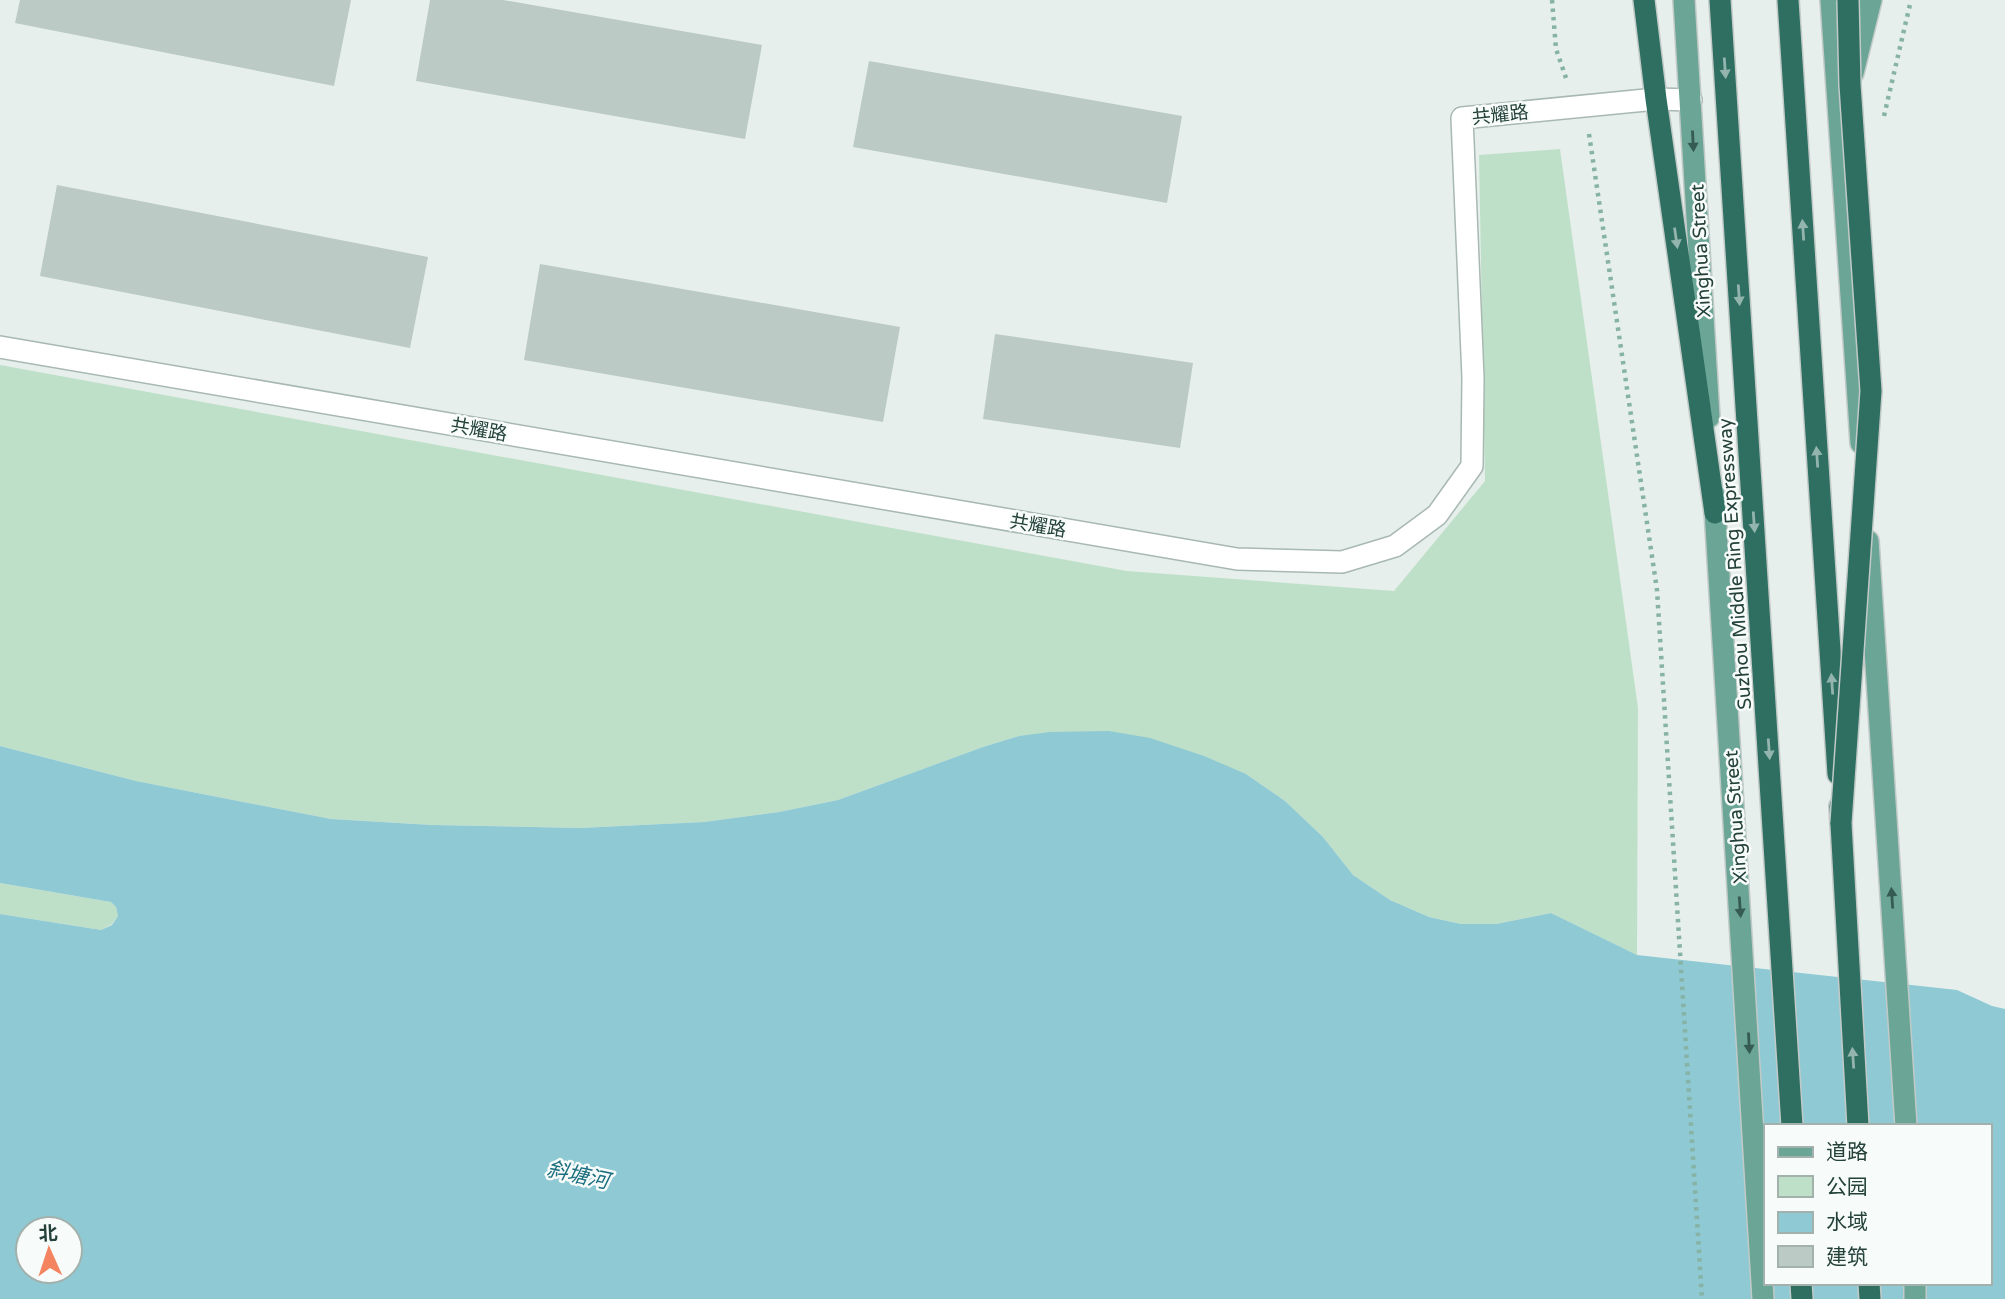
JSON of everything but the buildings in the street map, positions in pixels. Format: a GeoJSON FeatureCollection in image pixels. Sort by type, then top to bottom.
{"type":"FeatureCollection","features":[{"type":"Feature","properties":{"kind":"highway"},"geometry":{"type":"LineString","coordinates":[[1644,0],[1715,513]]}},
{"type":"Feature","properties":{"kind":"highway","name":"Suzhou Middle Ring Expressway"},"geometry":{"type":"LineString","coordinates":[[1720,0],[1792,1124]]}},
{"type":"Feature","properties":{"kind":"highway"},"geometry":{"type":"LineString","coordinates":[[1788,0],[1858,1124]]}},
{"type":"Feature","properties":{"kind":"highway"},"geometry":{"type":"LineString","coordinates":[[1841,823],[1871,391],[1850,85],[1848,0]]}},
{"type":"Feature","properties":{"kind":"main road","name":"Xinghua Street"},"geometry":{"type":"LineString","coordinates":[[1684,0],[1763,1299]]}},
{"type":"Feature","properties":{"kind":"main road"},"geometry":{"type":"LineString","coordinates":[[1831,0],[1906,1124]]}},
{"type":"Feature","properties":{"kind":"main road"},"geometry":{"type":"LineString","coordinates":[[1839,126],[1871,0]]}},
{"type":"Feature","properties":{"kind":"street","name":"共耀路"},"geometry":{"type":"LineString","coordinates":[[0,347],[1237,559],[1342,562],[1395,546],[1437,515],[1472,466],[1473,378],[1462,118],[1656,99],[1691,100]]}},
{"type":"Feature","properties":{"kind":"path"},"geometry":{"type":"LineString","coordinates":[[1552,0],[1556,48],[1576,107],[1591,138],[1657,590],[1702,1299]]}},
{"type":"Feature","properties":{"kind":"green space"},"geometry":{"type":"Polygon","coordinates":[[[1560,149],[1638,708],[1637,955],[1551,913],[1496,924],[1461,924],[1429,917],[1390,900],[1353,875],[1323,837],[1285,801],[1246,774],[1019,736],[838,800],[779,812],[704,822],[580,828],[432,825],[331,819],[136,781],[0,746],[0,365],[1127,571],[1394,591],[1485,481],[1479,155],[1560,149]]]}},
{"type":"Feature","properties":{"kind":"green space"},"geometry":{"type":"Polygon","coordinates":[[[0,883],[111,902],[116,907],[118,916],[112,924],[101,930],[0,914],[0,883]]]}},
{"type":"Feature","properties":{"kind":"water","name":"斜塘河"},"geometry":{"type":"Polygon","coordinates":[[[1109,731],[1150,738],[1204,756],[1246,774],[1285,801],[1323,837],[1353,875],[1390,900],[1429,917],[1461,924],[1496,924],[1551,913],[1637,955],[1957,990],[2005,1009],[2005,1299],[0,1299],[0,914],[101,930],[112,925],[118,916],[116,907],[111,902],[0,883],[0,746],[136,781],[331,819],[432,825],[580,828],[704,822],[779,812],[838,800],[1019,736],[1050,732],[1109,731]]]}}]}
